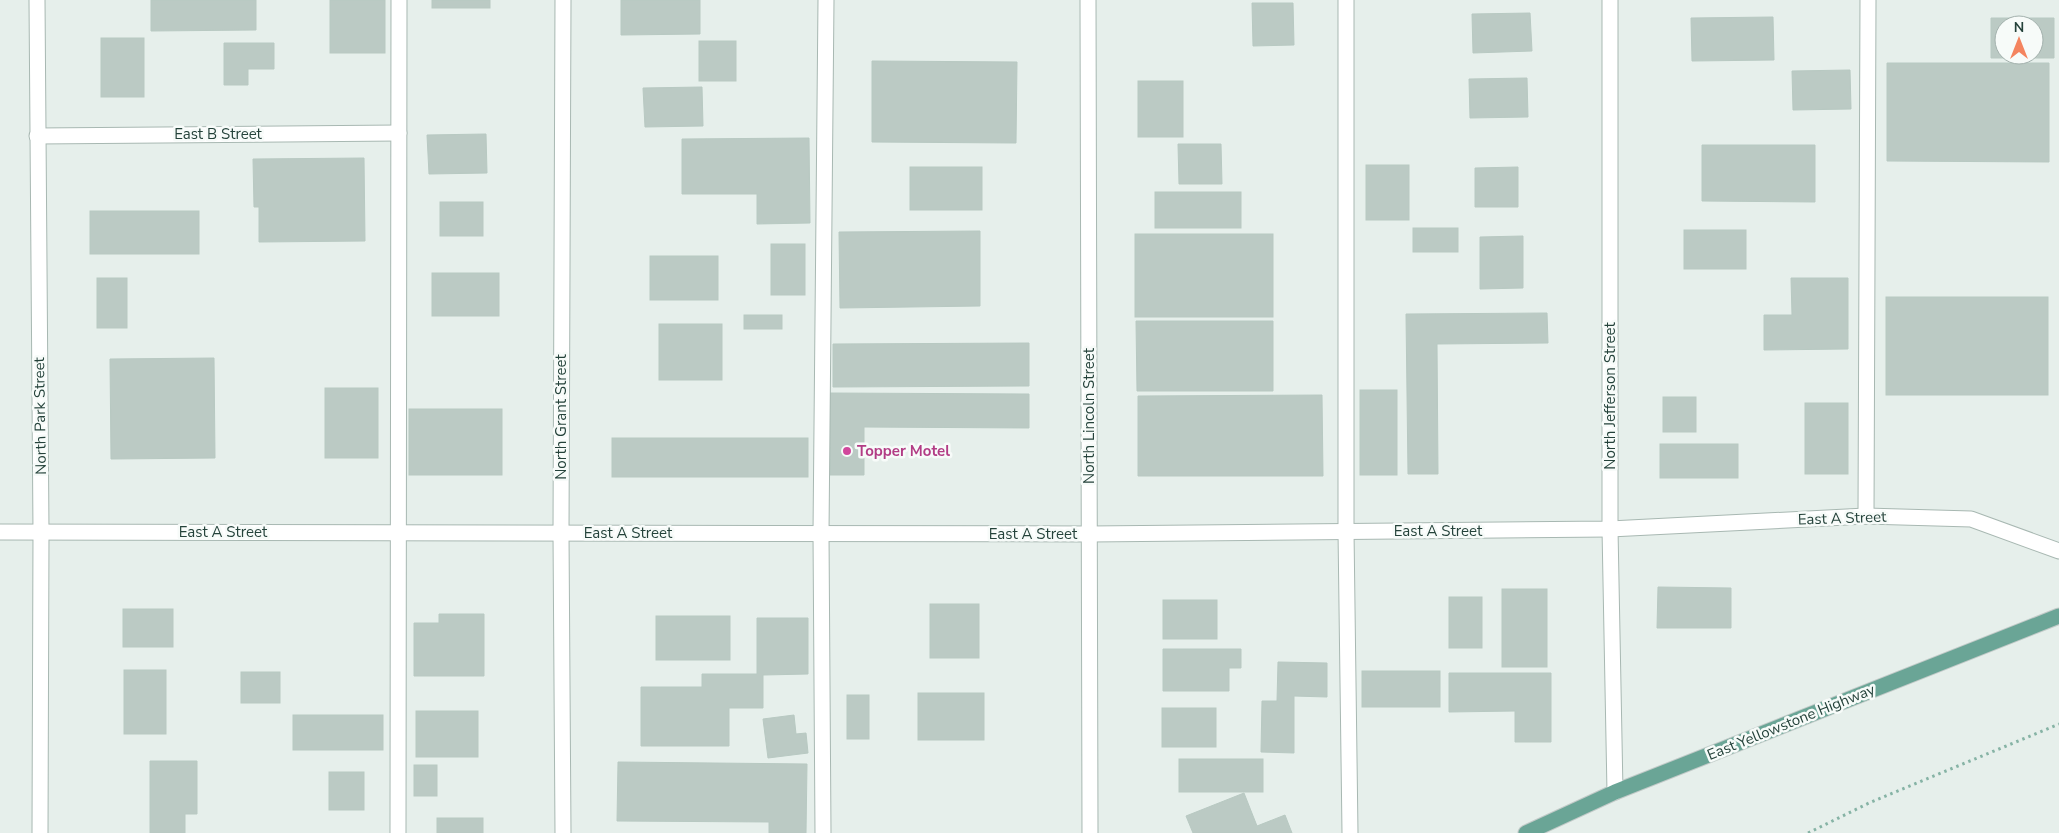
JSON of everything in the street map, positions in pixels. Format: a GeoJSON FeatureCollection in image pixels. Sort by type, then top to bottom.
{"type":"FeatureCollection","features":[{"type":"Feature","properties":{"kind":"main road","name":"East Yellowstone Highway"},"geometry":{"type":"LineString","coordinates":[[1526,833],[1615,792],[2059,616]]}},
{"type":"Feature","properties":{"kind":"street","name":"North Park Street"},"geometry":{"type":"LineString","coordinates":[[37,0],[41,532],[40,833]]}},
{"type":"Feature","properties":{"kind":"street"},"geometry":{"type":"LineString","coordinates":[[398,833],[399,0]]}},
{"type":"Feature","properties":{"kind":"street","name":"North Grant Street"},"geometry":{"type":"LineString","coordinates":[[562,0],[561,533],[564,833]]}},
{"type":"Feature","properties":{"kind":"street"},"geometry":{"type":"LineString","coordinates":[[823,833],[821,533],[826,0]]}},
{"type":"Feature","properties":{"kind":"street","name":"North Lincoln Street"},"geometry":{"type":"LineString","coordinates":[[1088,0],[1090,833]]}},
{"type":"Feature","properties":{"kind":"street"},"geometry":{"type":"LineString","coordinates":[[1346,0],[1346,531],[1350,833]]}},
{"type":"Feature","properties":{"kind":"street","name":"North Jefferson Street"},"geometry":{"type":"LineString","coordinates":[[1610,0],[1610,529],[1615,792]]}},
{"type":"Feature","properties":{"kind":"street"},"geometry":{"type":"LineString","coordinates":[[1866,516],[1868,0]]}},
{"type":"Feature","properties":{"kind":"street","name":"East B Street"},"geometry":{"type":"LineString","coordinates":[[37,136],[399,133]]}},
{"type":"Feature","properties":{"kind":"street","name":"East A Street"},"geometry":{"type":"LineString","coordinates":[[0,532],[1090,534],[1610,529],[1866,516],[1971,519],[2059,551]]}},
{"type":"Feature","properties":{"kind":"path"},"geometry":{"type":"LineString","coordinates":[[1808,833],[1869,803],[2059,724]]}},
{"type":"Feature","properties":{"kind":"building"},"geometry":{"type":"Polygon","coordinates":[[[151,0],[256,0],[256,30],[151,31],[151,0]]]}},
{"type":"Feature","properties":{"kind":"building"},"geometry":{"type":"Polygon","coordinates":[[[330,0],[385,0],[385,53],[330,53],[330,0]]]}},
{"type":"Feature","properties":{"kind":"building"},"geometry":{"type":"Polygon","coordinates":[[[432,0],[490,0],[490,8],[432,8],[432,0]]]}},
{"type":"Feature","properties":{"kind":"building"},"geometry":{"type":"Polygon","coordinates":[[[621,0],[700,0],[700,34],[621,35],[621,0]]]}},
{"type":"Feature","properties":{"kind":"building"},"geometry":{"type":"Polygon","coordinates":[[[1252,3],[1293,3],[1294,45],[1253,46],[1252,3]]]}},
{"type":"Feature","properties":{"kind":"building"},"geometry":{"type":"Polygon","coordinates":[[[1530,13],[1532,51],[1473,53],[1472,14],[1530,13]]]}},
{"type":"Feature","properties":{"kind":"building"},"geometry":{"type":"Polygon","coordinates":[[[1773,17],[1774,60],[1692,61],[1691,18],[1773,17]]]}},
{"type":"Feature","properties":{"kind":"building"},"geometry":{"type":"Polygon","coordinates":[[[1991,18],[1994,18],[1994,58],[1991,58],[1991,18]]]}},
{"type":"Feature","properties":{"kind":"building"},"geometry":{"type":"Polygon","coordinates":[[[2044,18],[2054,18],[2054,58],[2044,58],[2044,18]]]}},
{"type":"Feature","properties":{"kind":"building"},"geometry":{"type":"Polygon","coordinates":[[[101,38],[144,38],[144,97],[101,97],[101,38]]]}},
{"type":"Feature","properties":{"kind":"building"},"geometry":{"type":"Polygon","coordinates":[[[699,41],[736,41],[736,81],[699,81],[699,41]]]}},
{"type":"Feature","properties":{"kind":"building"},"geometry":{"type":"Polygon","coordinates":[[[224,43],[274,43],[274,69],[248,69],[248,85],[224,85],[224,43]]]}},
{"type":"Feature","properties":{"kind":"building"},"geometry":{"type":"Polygon","coordinates":[[[872,61],[1017,62],[1016,143],[872,142],[872,61]]]}},
{"type":"Feature","properties":{"kind":"building"},"geometry":{"type":"Polygon","coordinates":[[[1887,63],[2044,65],[2044,63],[2049,63],[2049,162],[1887,161],[1887,63]]]}},
{"type":"Feature","properties":{"kind":"building"},"geometry":{"type":"Polygon","coordinates":[[[1850,70],[1851,109],[1793,110],[1792,71],[1850,70]]]}},
{"type":"Feature","properties":{"kind":"building"},"geometry":{"type":"Polygon","coordinates":[[[1527,78],[1528,117],[1470,118],[1469,79],[1527,78]]]}},
{"type":"Feature","properties":{"kind":"building"},"geometry":{"type":"Polygon","coordinates":[[[1138,81],[1183,81],[1183,137],[1138,137],[1138,81]]]}},
{"type":"Feature","properties":{"kind":"building"},"geometry":{"type":"Polygon","coordinates":[[[702,87],[703,126],[645,127],[643,88],[702,87]]]}},
{"type":"Feature","properties":{"kind":"building"},"geometry":{"type":"Polygon","coordinates":[[[486,134],[487,173],[429,174],[427,135],[486,134]]]}},
{"type":"Feature","properties":{"kind":"building"},"geometry":{"type":"Polygon","coordinates":[[[809,138],[810,223],[757,224],[757,194],[682,194],[682,139],[809,138]]]}},
{"type":"Feature","properties":{"kind":"building"},"geometry":{"type":"Polygon","coordinates":[[[1178,144],[1221,144],[1222,184],[1179,184],[1178,144]]]}},
{"type":"Feature","properties":{"kind":"building"},"geometry":{"type":"Polygon","coordinates":[[[1702,145],[1815,145],[1815,202],[1702,201],[1702,145]]]}},
{"type":"Feature","properties":{"kind":"building"},"geometry":{"type":"Polygon","coordinates":[[[364,158],[365,241],[259,242],[259,207],[254,207],[253,159],[364,158]]]}},
{"type":"Feature","properties":{"kind":"building"},"geometry":{"type":"Polygon","coordinates":[[[1366,165],[1409,165],[1409,220],[1366,220],[1366,165]]]}},
{"type":"Feature","properties":{"kind":"building"},"geometry":{"type":"Polygon","coordinates":[[[910,167],[982,167],[982,210],[910,210],[910,167]]]}},
{"type":"Feature","properties":{"kind":"building"},"geometry":{"type":"Polygon","coordinates":[[[1518,167],[1518,207],[1475,207],[1475,168],[1518,167]]]}},
{"type":"Feature","properties":{"kind":"building"},"geometry":{"type":"Polygon","coordinates":[[[1155,192],[1241,192],[1241,228],[1155,228],[1155,192]]]}},
{"type":"Feature","properties":{"kind":"building"},"geometry":{"type":"Polygon","coordinates":[[[440,202],[483,202],[483,236],[440,236],[440,202]]]}},
{"type":"Feature","properties":{"kind":"building"},"geometry":{"type":"Polygon","coordinates":[[[90,211],[199,211],[199,254],[90,254],[90,211]]]}},
{"type":"Feature","properties":{"kind":"building"},"geometry":{"type":"Polygon","coordinates":[[[1413,228],[1458,228],[1458,252],[1413,252],[1413,228]]]}},
{"type":"Feature","properties":{"kind":"building"},"geometry":{"type":"Polygon","coordinates":[[[1684,230],[1746,230],[1746,269],[1684,269],[1684,230]]]}},
{"type":"Feature","properties":{"kind":"building"},"geometry":{"type":"Polygon","coordinates":[[[980,231],[980,306],[840,308],[839,232],[980,231]]]}},
{"type":"Feature","properties":{"kind":"building"},"geometry":{"type":"Polygon","coordinates":[[[1135,234],[1273,234],[1273,317],[1135,317],[1135,234]]]}},
{"type":"Feature","properties":{"kind":"building"},"geometry":{"type":"Polygon","coordinates":[[[1523,236],[1523,288],[1480,289],[1480,237],[1523,236]]]}},
{"type":"Feature","properties":{"kind":"building"},"geometry":{"type":"Polygon","coordinates":[[[771,244],[805,244],[805,295],[771,295],[771,244]]]}},
{"type":"Feature","properties":{"kind":"building"},"geometry":{"type":"Polygon","coordinates":[[[650,256],[718,256],[718,300],[650,300],[650,256]]]}},
{"type":"Feature","properties":{"kind":"building"},"geometry":{"type":"Polygon","coordinates":[[[432,273],[499,273],[499,316],[432,316],[432,273]]]}},
{"type":"Feature","properties":{"kind":"building"},"geometry":{"type":"Polygon","coordinates":[[[97,278],[127,278],[127,328],[97,328],[97,278]]]}},
{"type":"Feature","properties":{"kind":"building"},"geometry":{"type":"Polygon","coordinates":[[[1791,278],[1848,278],[1848,349],[1764,350],[1764,315],[1792,315],[1791,278]]]}},
{"type":"Feature","properties":{"kind":"building"},"geometry":{"type":"Polygon","coordinates":[[[1886,297],[2048,297],[2048,395],[1886,395],[1886,297]]]}},
{"type":"Feature","properties":{"kind":"building"},"geometry":{"type":"Polygon","coordinates":[[[1547,313],[1548,343],[1437,344],[1438,474],[1408,474],[1406,314],[1547,313]]]}},
{"type":"Feature","properties":{"kind":"building"},"geometry":{"type":"Polygon","coordinates":[[[744,315],[782,315],[782,329],[744,329],[744,315]]]}},
{"type":"Feature","properties":{"kind":"building"},"geometry":{"type":"Polygon","coordinates":[[[1136,321],[1273,321],[1273,391],[1137,391],[1136,321]]]}},
{"type":"Feature","properties":{"kind":"building"},"geometry":{"type":"Polygon","coordinates":[[[659,324],[722,324],[722,380],[659,380],[659,324]]]}},
{"type":"Feature","properties":{"kind":"building"},"geometry":{"type":"Polygon","coordinates":[[[1029,343],[1029,386],[833,387],[833,344],[1029,343]]]}},
{"type":"Feature","properties":{"kind":"building"},"geometry":{"type":"Polygon","coordinates":[[[214,358],[215,458],[111,459],[110,359],[214,358]]]}},
{"type":"Feature","properties":{"kind":"building"},"geometry":{"type":"Polygon","coordinates":[[[325,388],[378,388],[378,458],[325,458],[325,388]]]}},
{"type":"Feature","properties":{"kind":"building"},"geometry":{"type":"Polygon","coordinates":[[[1360,390],[1397,390],[1397,475],[1360,475],[1360,390]]]}},
{"type":"Feature","properties":{"kind":"building","name":"Topper Motel"},"geometry":{"type":"Polygon","coordinates":[[[830,393],[1029,394],[1029,428],[864,427],[864,475],[830,475],[830,393]]]}},
{"type":"Feature","properties":{"kind":"building"},"geometry":{"type":"Polygon","coordinates":[[[1322,395],[1323,476],[1138,476],[1138,396],[1322,395]]]}},
{"type":"Feature","properties":{"kind":"building"},"geometry":{"type":"Polygon","coordinates":[[[1663,397],[1696,397],[1696,432],[1663,432],[1663,397]]]}},
{"type":"Feature","properties":{"kind":"building"},"geometry":{"type":"Polygon","coordinates":[[[1805,403],[1848,403],[1848,474],[1805,474],[1805,403]]]}},
{"type":"Feature","properties":{"kind":"building"},"geometry":{"type":"Polygon","coordinates":[[[409,409],[502,409],[502,475],[409,475],[409,409]]]}},
{"type":"Feature","properties":{"kind":"building"},"geometry":{"type":"Polygon","coordinates":[[[612,438],[808,438],[808,477],[612,477],[612,438]]]}},
{"type":"Feature","properties":{"kind":"building"},"geometry":{"type":"Polygon","coordinates":[[[1660,444],[1738,444],[1738,478],[1660,478],[1660,444]]]}},
{"type":"Feature","properties":{"kind":"building"},"geometry":{"type":"Polygon","coordinates":[[[1658,587],[1731,588],[1731,628],[1657,628],[1658,587]]]}},
{"type":"Feature","properties":{"kind":"building"},"geometry":{"type":"Polygon","coordinates":[[[1502,589],[1547,589],[1547,667],[1502,667],[1502,589]]]}},
{"type":"Feature","properties":{"kind":"building"},"geometry":{"type":"Polygon","coordinates":[[[1449,597],[1482,597],[1482,648],[1449,648],[1449,597]]]}},
{"type":"Feature","properties":{"kind":"building"},"geometry":{"type":"Polygon","coordinates":[[[1163,600],[1217,600],[1217,639],[1163,639],[1163,600]]]}},
{"type":"Feature","properties":{"kind":"building"},"geometry":{"type":"Polygon","coordinates":[[[930,604],[979,604],[979,658],[930,658],[930,604]]]}},
{"type":"Feature","properties":{"kind":"building"},"geometry":{"type":"Polygon","coordinates":[[[123,609],[173,609],[173,647],[123,647],[123,609]]]}},
{"type":"Feature","properties":{"kind":"building"},"geometry":{"type":"Polygon","coordinates":[[[439,614],[484,614],[484,676],[414,676],[414,623],[439,623],[439,614]]]}},
{"type":"Feature","properties":{"kind":"building"},"geometry":{"type":"Polygon","coordinates":[[[656,616],[730,616],[730,660],[656,660],[656,616]]]}},
{"type":"Feature","properties":{"kind":"building"},"geometry":{"type":"Polygon","coordinates":[[[757,618],[808,618],[808,674],[763,675],[763,708],[729,708],[729,746],[641,746],[641,687],[702,687],[702,674],[757,674],[757,618]]]}},
{"type":"Feature","properties":{"kind":"building"},"geometry":{"type":"Polygon","coordinates":[[[1163,649],[1241,649],[1241,668],[1229,668],[1229,691],[1163,691],[1163,649]]]}},
{"type":"Feature","properties":{"kind":"building"},"geometry":{"type":"Polygon","coordinates":[[[1278,662],[1327,663],[1327,697],[1294,696],[1294,753],[1261,752],[1262,701],[1277,701],[1278,662]]]}},
{"type":"Feature","properties":{"kind":"building"},"geometry":{"type":"Polygon","coordinates":[[[124,670],[166,670],[166,734],[124,734],[124,670]]]}},
{"type":"Feature","properties":{"kind":"building"},"geometry":{"type":"Polygon","coordinates":[[[1362,671],[1440,671],[1440,707],[1362,707],[1362,671]]]}},
{"type":"Feature","properties":{"kind":"building"},"geometry":{"type":"Polygon","coordinates":[[[241,672],[280,672],[280,703],[241,703],[241,672]]]}},
{"type":"Feature","properties":{"kind":"building"},"geometry":{"type":"Polygon","coordinates":[[[1449,673],[1551,673],[1551,742],[1515,742],[1515,711],[1449,712],[1449,673]]]}},
{"type":"Feature","properties":{"kind":"building"},"geometry":{"type":"Polygon","coordinates":[[[918,693],[984,693],[984,740],[918,740],[918,693]]]}},
{"type":"Feature","properties":{"kind":"building"},"geometry":{"type":"Polygon","coordinates":[[[847,695],[869,695],[869,739],[847,739],[847,695]]]}},
{"type":"Feature","properties":{"kind":"building"},"geometry":{"type":"Polygon","coordinates":[[[1162,708],[1216,708],[1216,747],[1162,747],[1162,708]]]}},
{"type":"Feature","properties":{"kind":"building"},"geometry":{"type":"Polygon","coordinates":[[[416,711],[478,711],[478,757],[416,757],[416,711]]]}},
{"type":"Feature","properties":{"kind":"building"},"geometry":{"type":"Polygon","coordinates":[[[293,715],[383,715],[383,750],[293,750],[293,715]]]}},
{"type":"Feature","properties":{"kind":"building"},"geometry":{"type":"Polygon","coordinates":[[[794,715],[796,734],[806,733],[808,753],[768,758],[763,719],[794,715]]]}},
{"type":"Feature","properties":{"kind":"building"},"geometry":{"type":"Polygon","coordinates":[[[1179,759],[1263,759],[1263,792],[1179,792],[1179,759]]]}},
{"type":"Feature","properties":{"kind":"building"},"geometry":{"type":"Polygon","coordinates":[[[150,761],[197,761],[197,814],[185,814],[185,833],[150,833],[150,761]]]}},
{"type":"Feature","properties":{"kind":"building"},"geometry":{"type":"Polygon","coordinates":[[[618,762],[807,764],[806,833],[769,833],[769,822],[617,821],[618,762]]]}},
{"type":"Feature","properties":{"kind":"building"},"geometry":{"type":"Polygon","coordinates":[[[414,765],[437,765],[437,796],[414,796],[414,765]]]}},
{"type":"Feature","properties":{"kind":"building"},"geometry":{"type":"Polygon","coordinates":[[[329,772],[364,772],[364,810],[329,810],[329,772]]]}},
{"type":"Feature","properties":{"kind":"building"},"geometry":{"type":"Polygon","coordinates":[[[1244,793],[1257,826],[1285,815],[1292,833],[1193,833],[1186,816],[1244,793]]]}},
{"type":"Feature","properties":{"kind":"building"},"geometry":{"type":"Polygon","coordinates":[[[437,818],[483,818],[483,833],[437,833],[437,818]]]}},
{"type":"Feature","properties":{"kind":"place","name":"Topper Motel"},"geometry":{"type":"Point","coordinates":[847,451]}}]}
